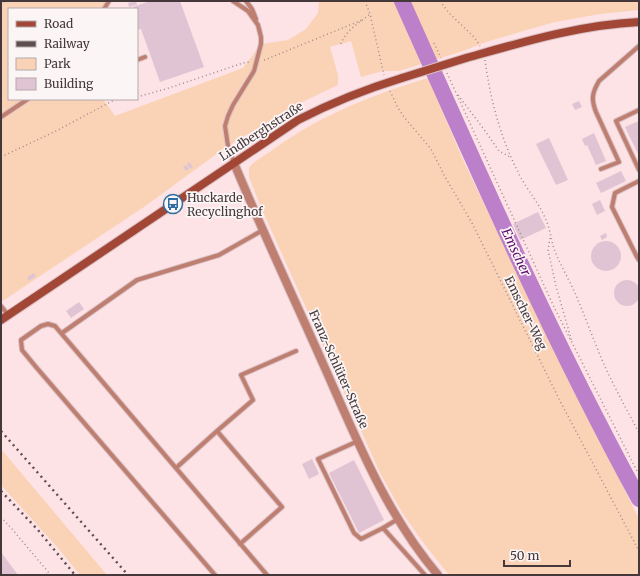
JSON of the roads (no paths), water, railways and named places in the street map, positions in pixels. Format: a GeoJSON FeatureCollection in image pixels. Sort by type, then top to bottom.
{"type":"FeatureCollection","features":[{"type":"Feature","properties":{"kind":"main road","name":"Lindberghstraße"},"geometry":{"type":"LineString","coordinates":[[1,320],[310,113],[356,94],[466,58],[557,33],[603,25],[639,22]]}},
{"type":"Feature","properties":{"kind":"street","name":"Franz-Schlüter-Straße"},"geometry":{"type":"LineString","coordinates":[[234,163],[372,474],[398,518],[438,575]]}},
{"type":"Feature","properties":{"kind":"lane"},"geometry":{"type":"LineString","coordinates":[[233,1],[248,11],[258,25]]}},
{"type":"Feature","properties":{"kind":"lane"},"geometry":{"type":"LineString","coordinates":[[234,163],[228,146],[225,126],[233,105],[254,71],[261,44],[258,25],[252,9],[246,1]]}},
{"type":"Feature","properties":{"kind":"lane"},"geometry":{"type":"LineString","coordinates":[[601,169],[619,162],[593,104],[595,88],[599,81],[639,46]]}},
{"type":"Feature","properties":{"kind":"lane"},"geometry":{"type":"LineString","coordinates":[[138,60],[145,57]]}},
{"type":"Feature","properties":{"kind":"lane"},"geometry":{"type":"LineString","coordinates":[[1,117],[26,100]]}},
{"type":"Feature","properties":{"kind":"lane"},"geometry":{"type":"LineString","coordinates":[[639,110],[616,121],[639,170]]}},
{"type":"Feature","properties":{"kind":"lane"},"geometry":{"type":"LineString","coordinates":[[638,258],[612,207],[615,193],[639,181]]}},
{"type":"Feature","properties":{"kind":"lane"},"geometry":{"type":"LineString","coordinates":[[62,333],[137,280],[219,255],[263,229]]}},
{"type":"Feature","properties":{"kind":"lane"},"geometry":{"type":"LineString","coordinates":[[1,306],[8,315]]}},
{"type":"Feature","properties":{"kind":"lane"},"geometry":{"type":"LineString","coordinates":[[215,575],[22,350],[21,340],[41,326],[48,324],[55,326],[267,575]]}},
{"type":"Feature","properties":{"kind":"lane"},"geometry":{"type":"LineString","coordinates":[[176,468],[253,400],[241,375],[296,351]]}},
{"type":"Feature","properties":{"kind":"lane"},"geometry":{"type":"LineString","coordinates":[[217,431],[282,508],[240,544]]}},
{"type":"Feature","properties":{"kind":"lane"},"geometry":{"type":"LineString","coordinates":[[358,441],[318,459],[354,533],[361,539],[384,528],[398,518]]}},
{"type":"Feature","properties":{"kind":"lane"},"geometry":{"type":"LineString","coordinates":[[384,528],[424,575]]}},
{"type":"Feature","properties":{"kind":"waterway","name":"Emscher"},"geometry":{"type":"LineString","coordinates":[[402,1],[545,315],[575,377],[639,499]]}},
{"type":"Feature","properties":{"kind":"railway"},"geometry":{"type":"LineString","coordinates":[[1,431],[128,575]]}},
{"type":"Feature","properties":{"kind":"railway"},"geometry":{"type":"LineString","coordinates":[[1,491],[38,530],[75,575]]}},
{"type":"Feature","properties":{"kind":"place","name":"Huckarde Recyclinghof"},"geometry":{"type":"Point","coordinates":[173,204]}}]}
